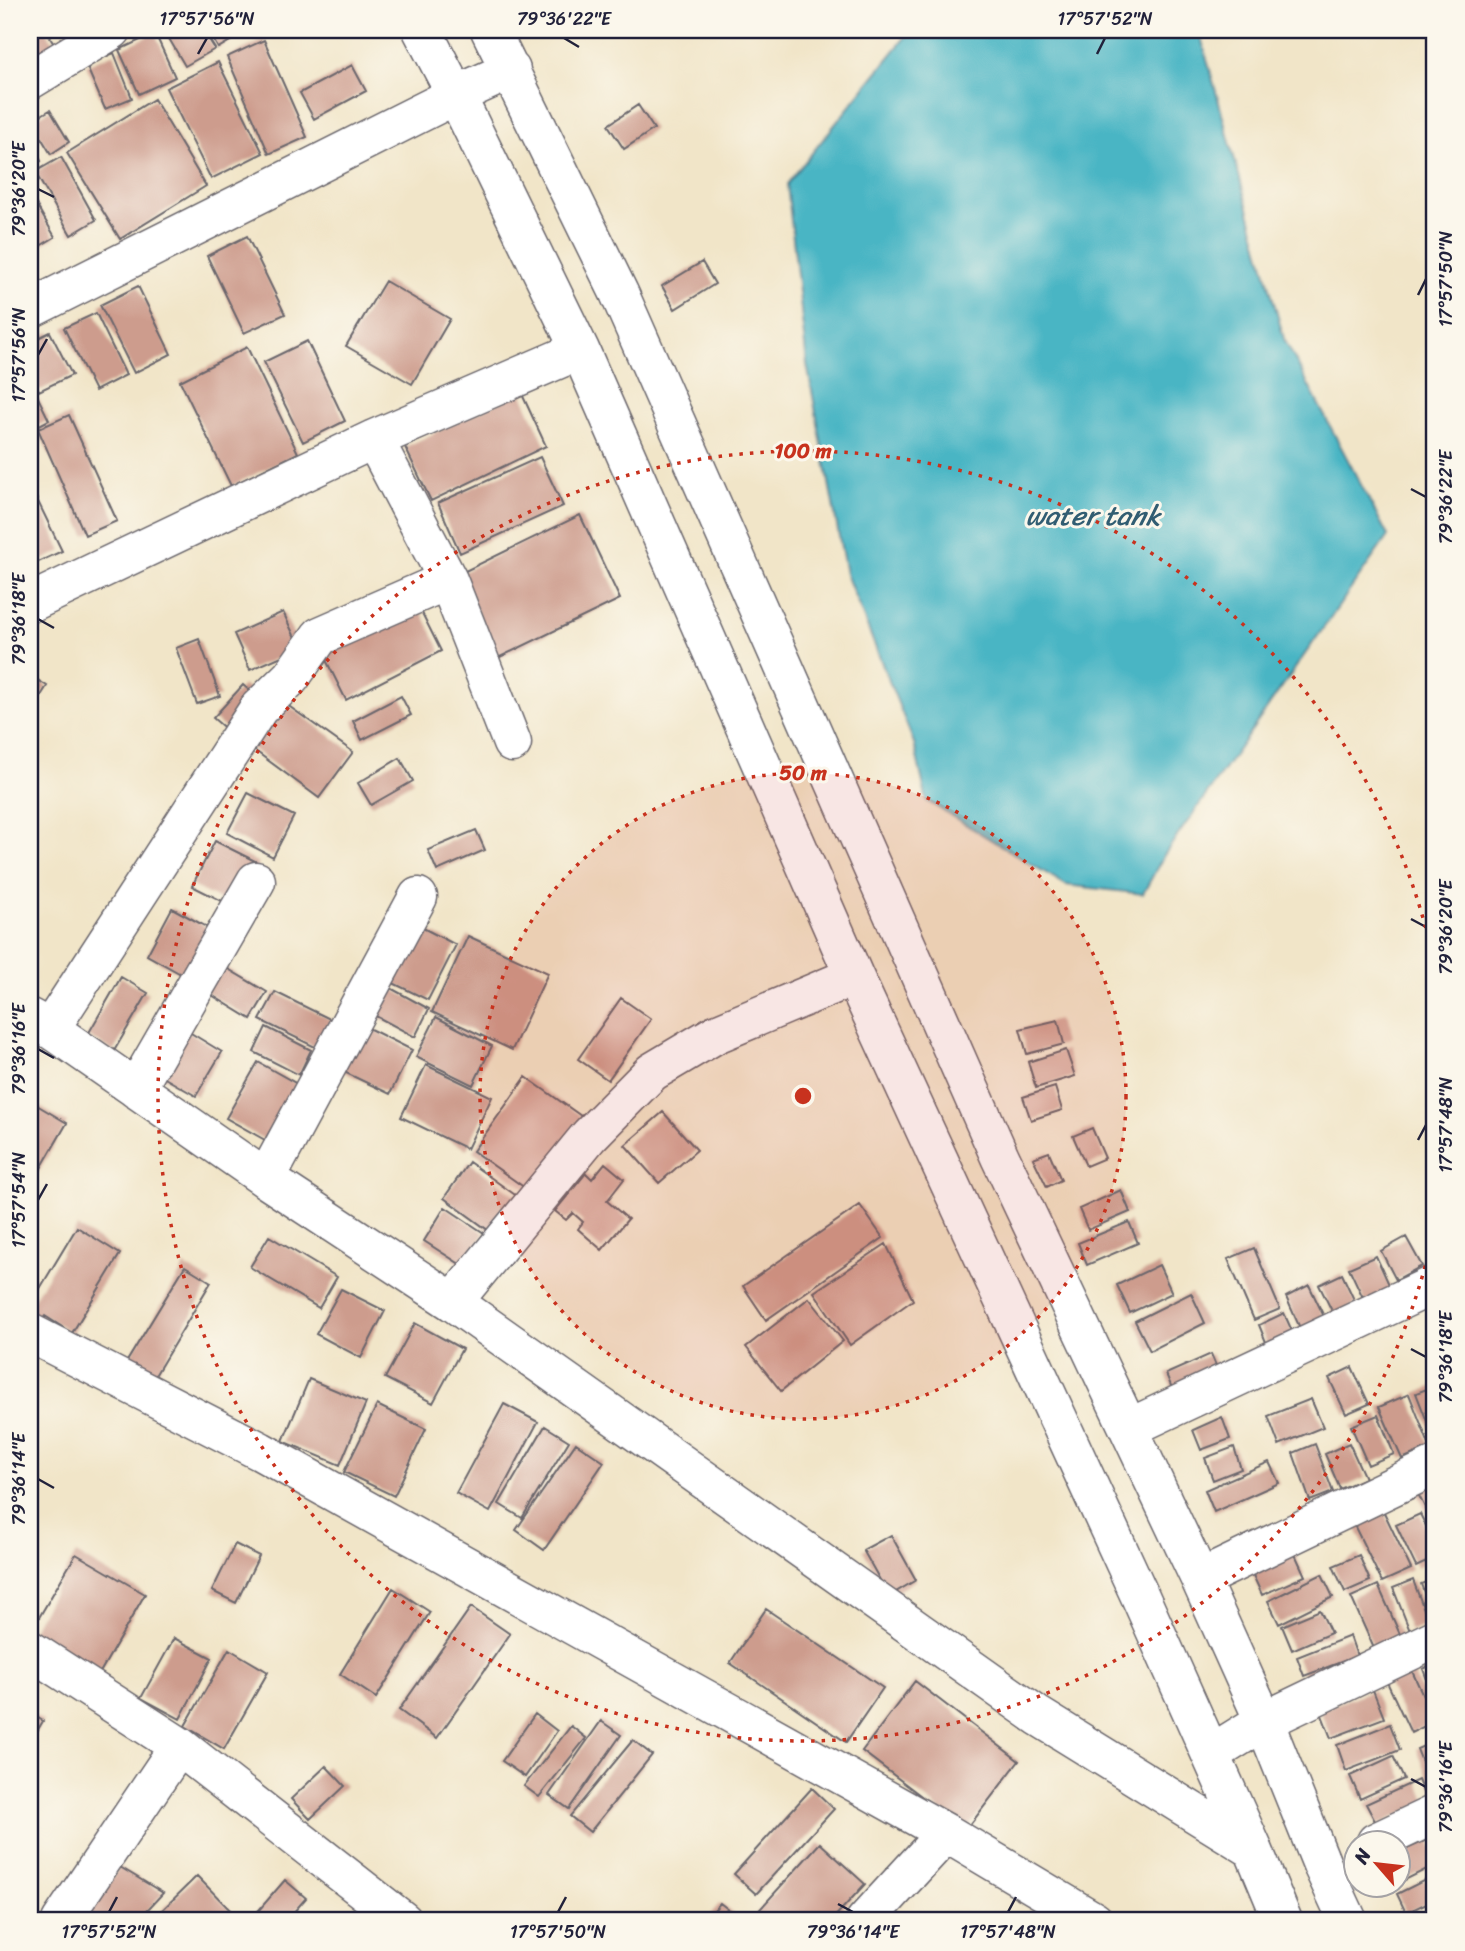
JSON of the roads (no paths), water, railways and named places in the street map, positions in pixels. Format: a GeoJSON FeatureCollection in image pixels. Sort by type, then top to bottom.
{"type":"FeatureCollection","features":[{"type":"Feature","properties":{"kind":"street"},"geometry":{"type":"LineString","coordinates":[[30,80],[112,30]]}},
{"type":"Feature","properties":{"kind":"street"},"geometry":{"type":"LineString","coordinates":[[422,30],[456,94],[579,350],[854,976],[1211,1754],[1283,1921]]}},
{"type":"Feature","properties":{"kind":"street"},"geometry":{"type":"LineString","coordinates":[[490,30],[618,293],[1000,1157],[1200,1579],[1264,1721],[1340,1859],[1348,1921]]}},
{"type":"Feature","properties":{"kind":"street"},"geometry":{"type":"LineString","coordinates":[[30,309],[456,94],[511,70]]}},
{"type":"Feature","properties":{"kind":"street"},"geometry":{"type":"LineString","coordinates":[[30,603],[374,439],[579,350]]}},
{"type":"Feature","properties":{"kind":"street"},"geometry":{"type":"LineString","coordinates":[[374,439],[448,580],[512,743]]}},
{"type":"Feature","properties":{"kind":"street"},"geometry":{"type":"LineString","coordinates":[[448,580],[320,636],[291,677],[260,708],[40,1023],[266,1179],[453,1302],[1038,1716],[1253,1849]]}},
{"type":"Feature","properties":{"kind":"street"},"geometry":{"type":"LineString","coordinates":[[136,1089],[256,881]]}},
{"type":"Feature","properties":{"kind":"street"},"geometry":{"type":"LineString","coordinates":[[266,1179],[418,897]]}},
{"type":"Feature","properties":{"kind":"street"},"geometry":{"type":"LineString","coordinates":[[453,1302],[589,1136],[652,1072],[716,1034],[854,976]]}},
{"type":"Feature","properties":{"kind":"street"},"geometry":{"type":"LineString","coordinates":[[1129,1428],[1435,1284]]}},
{"type":"Feature","properties":{"kind":"street"},"geometry":{"type":"LineString","coordinates":[[30,1333],[260,1451],[946,1833],[1094,1921]]}},
{"type":"Feature","properties":{"kind":"street"},"geometry":{"type":"LineString","coordinates":[[1200,1579],[1435,1466]]}},
{"type":"Feature","properties":{"kind":"street"},"geometry":{"type":"LineString","coordinates":[[1211,1754],[1264,1721],[1435,1639]]}},
{"type":"Feature","properties":{"kind":"street"},"geometry":{"type":"LineString","coordinates":[[30,1650],[179,1746],[403,1921]]}},
{"type":"Feature","properties":{"kind":"street"},"geometry":{"type":"LineString","coordinates":[[61,1921],[179,1746]]}},
{"type":"Feature","properties":{"kind":"street"},"geometry":{"type":"LineString","coordinates":[[1407,1828],[1435,1814]]}},
{"type":"Feature","properties":{"kind":"street"},"geometry":{"type":"LineString","coordinates":[[865,1921],[946,1833]]}},
{"type":"Feature","properties":{"kind":"water","name":"water tank"},"geometry":{"type":"Polygon","coordinates":[[[911,30],[1199,30],[1284,339],[1388,536],[1164,855],[1143,894],[1066,885],[927,801],[914,743],[846,574],[807,364],[787,184],[911,30]]]}}]}
